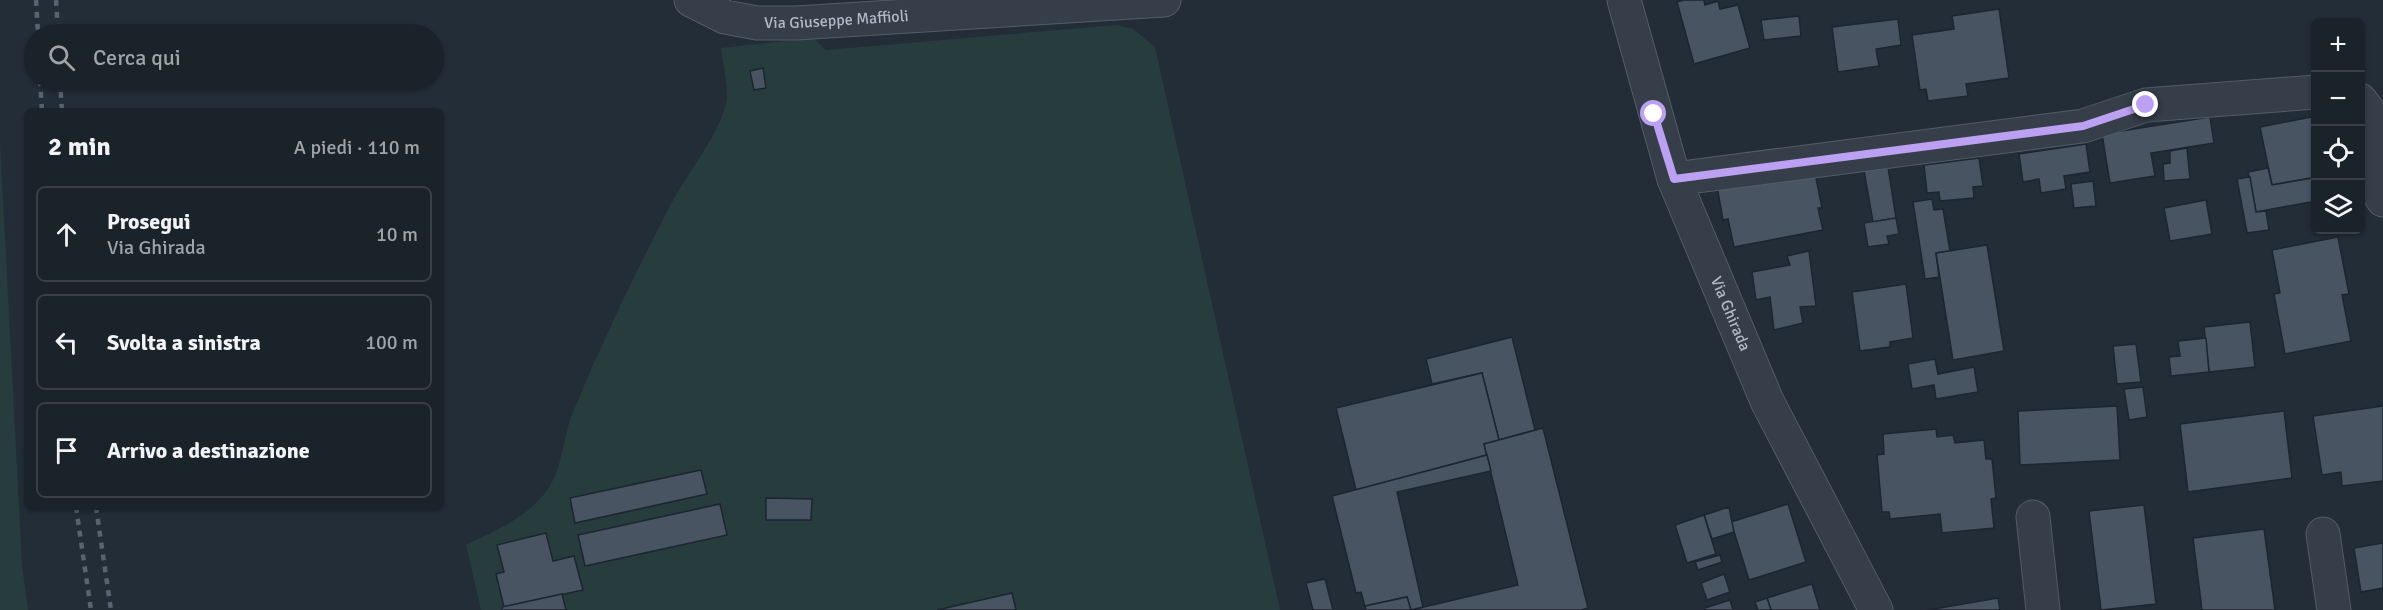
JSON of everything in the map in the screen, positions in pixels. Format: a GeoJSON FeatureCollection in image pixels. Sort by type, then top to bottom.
{"type":"FeatureCollection","features":[{"type":"Feature","properties":{"kind":"street","name":"Via Giuseppe Maffioli"},"geometry":{"type":"LineString","coordinates":[[691,0],[726,17],[758,22],[796,22],[1164,0]]}},
{"type":"Feature","properties":{"kind":"street","name":"Via Ghirada"},"geometry":{"type":"LineString","coordinates":[[1624,0],[1674,179],[1767,401],[1876,610]]}},
{"type":"Feature","properties":{"kind":"street"},"geometry":{"type":"LineString","coordinates":[[1674,179],[2083,126],[2146,105],[2311,92]]}},
{"type":"Feature","properties":{"kind":"street"},"geometry":{"type":"LineString","coordinates":[[2365,106],[2370,113],[2380,195],[2383,200]]}},
{"type":"Feature","properties":{"kind":"street"},"geometry":{"type":"LineString","coordinates":[[2033,517],[2043,610]]}},
{"type":"Feature","properties":{"kind":"street"},"geometry":{"type":"LineString","coordinates":[[2323,534],[2334,610]]}},
{"type":"Feature","properties":{"kind":"green space"},"geometry":{"type":"Polygon","coordinates":[[[1116,25],[1133,29],[1155,47],[1280,610],[481,610],[466,545],[519,517],[537,502],[551,484],[559,465],[573,412],[607,334],[670,206],[719,124],[727,96],[721,48],[813,38],[826,50],[1116,25]]]}},
{"type":"Feature","properties":{"kind":"green space"},"geometry":{"type":"Polygon","coordinates":[[[0,142],[22,565],[28,610],[0,610],[0,142]]]}},
{"type":"Feature","properties":{"kind":"building"},"geometry":{"type":"Polygon","coordinates":[[[1704,0],[1705,5],[1718,1],[1720,9],[1738,5],[1750,48],[1694,64],[1677,2],[1704,0]]]}},
{"type":"Feature","properties":{"kind":"building"},"geometry":{"type":"Polygon","coordinates":[[[1999,9],[2009,78],[1966,84],[1968,96],[1928,101],[1926,89],[1920,90],[1912,35],[1954,29],[1952,16],[1999,9]]]}},
{"type":"Feature","properties":{"kind":"building"},"geometry":{"type":"Polygon","coordinates":[[[1799,16],[1801,36],[1764,40],[1761,20],[1799,16]]]}},
{"type":"Feature","properties":{"kind":"building"},"geometry":{"type":"Polygon","coordinates":[[[1898,19],[1901,45],[1876,49],[1879,66],[1838,72],[1832,27],[1898,19]]]}},
{"type":"Feature","properties":{"kind":"building"},"geometry":{"type":"Polygon","coordinates":[[[763,68],[766,88],[754,90],[750,71],[763,68]]]}},
{"type":"Feature","properties":{"kind":"building"},"geometry":{"type":"Polygon","coordinates":[[[2210,117],[2214,143],[2151,153],[2155,176],[2110,183],[2102,134],[2210,117]]]}},
{"type":"Feature","properties":{"kind":"building"},"geometry":{"type":"Polygon","coordinates":[[[2311,117],[2311,178],[2272,185],[2260,127],[2311,117]]]}},
{"type":"Feature","properties":{"kind":"building"},"geometry":{"type":"Polygon","coordinates":[[[2086,144],[2090,172],[2064,176],[2066,189],[2041,193],[2039,179],[2023,182],[2019,154],[2086,144]]]}},
{"type":"Feature","properties":{"kind":"building"},"geometry":{"type":"Polygon","coordinates":[[[2187,148],[2190,179],[2164,181],[2163,164],[2170,163],[2170,151],[2187,148]]]}},
{"type":"Feature","properties":{"kind":"building"},"geometry":{"type":"Polygon","coordinates":[[[1979,158],[1983,186],[1973,187],[1974,198],[1940,201],[1939,192],[1927,193],[1924,165],[1979,158]]]}},
{"type":"Feature","properties":{"kind":"building"},"geometry":{"type":"Polygon","coordinates":[[[1887,161],[1896,218],[1873,222],[1863,165],[1887,161]]]}},
{"type":"Feature","properties":{"kind":"building"},"geometry":{"type":"Polygon","coordinates":[[[1814,168],[1822,208],[1818,208],[1823,230],[1734,247],[1728,219],[1723,220],[1717,186],[1814,168]]]}},
{"type":"Feature","properties":{"kind":"building"},"geometry":{"type":"Polygon","coordinates":[[[2268,168],[2272,185],[2311,178],[2311,202],[2256,212],[2248,172],[2268,168]]]}},
{"type":"Feature","properties":{"kind":"building"},"geometry":{"type":"Polygon","coordinates":[[[2250,177],[2256,212],[2266,211],[2269,230],[2247,233],[2237,179],[2250,177]]]}},
{"type":"Feature","properties":{"kind":"building"},"geometry":{"type":"Polygon","coordinates":[[[2093,181],[2096,206],[2074,208],[2071,184],[2093,181]]]}},
{"type":"Feature","properties":{"kind":"building"},"geometry":{"type":"Polygon","coordinates":[[[1932,199],[1934,210],[1943,209],[1950,251],[1936,253],[1939,277],[1925,279],[1913,202],[1932,199]]]}},
{"type":"Feature","properties":{"kind":"building"},"geometry":{"type":"Polygon","coordinates":[[[2206,200],[2212,234],[2170,241],[2164,208],[2206,200]]]}},
{"type":"Feature","properties":{"kind":"building"},"geometry":{"type":"Polygon","coordinates":[[[1896,218],[1899,234],[1887,236],[1889,244],[1868,247],[1864,223],[1896,218]]]}},
{"type":"Feature","properties":{"kind":"building"},"geometry":{"type":"Polygon","coordinates":[[[2338,237],[2349,294],[2342,295],[2351,341],[2285,354],[2274,294],[2280,293],[2272,250],[2338,237]]]}},
{"type":"Feature","properties":{"kind":"building"},"geometry":{"type":"Polygon","coordinates":[[[1987,245],[2004,351],[1953,360],[1936,253],[1987,245]]]}},
{"type":"Feature","properties":{"kind":"building"},"geometry":{"type":"Polygon","coordinates":[[[1809,251],[1816,306],[1800,307],[1803,323],[1774,330],[1770,297],[1756,300],[1752,272],[1790,265],[1787,256],[1809,251]]]}},
{"type":"Feature","properties":{"kind":"building"},"geometry":{"type":"Polygon","coordinates":[[[1906,284],[1913,338],[1890,342],[1890,347],[1860,351],[1852,292],[1906,284]]]}},
{"type":"Feature","properties":{"kind":"building"},"geometry":{"type":"Polygon","coordinates":[[[2250,322],[2255,367],[2209,372],[2204,327],[2250,322]]]}},
{"type":"Feature","properties":{"kind":"building"},"geometry":{"type":"Polygon","coordinates":[[[1512,337],[1535,430],[1499,440],[1482,373],[1432,384],[1426,359],[1512,337]]]}},
{"type":"Feature","properties":{"kind":"building"},"geometry":{"type":"Polygon","coordinates":[[[2206,338],[2209,372],[2171,376],[2169,357],[2180,356],[2178,341],[2206,338]]]}},
{"type":"Feature","properties":{"kind":"building"},"geometry":{"type":"Polygon","coordinates":[[[2136,344],[2141,382],[2117,384],[2113,346],[2136,344]]]}},
{"type":"Feature","properties":{"kind":"building"},"geometry":{"type":"Polygon","coordinates":[[[1935,359],[1938,374],[1974,367],[1978,392],[1936,399],[1934,385],[1912,389],[1908,364],[1935,359]]]}},
{"type":"Feature","properties":{"kind":"building"},"geometry":{"type":"Polygon","coordinates":[[[1482,373],[1499,440],[1484,444],[1487,455],[1356,490],[1336,408],[1482,373]]]}},
{"type":"Feature","properties":{"kind":"building"},"geometry":{"type":"Polygon","coordinates":[[[2143,387],[2147,417],[2129,420],[2124,389],[2143,387]]]}},
{"type":"Feature","properties":{"kind":"building"},"geometry":{"type":"Polygon","coordinates":[[[2117,406],[2120,460],[2020,465],[2018,411],[2117,406]]]}},
{"type":"Feature","properties":{"kind":"building"},"geometry":{"type":"Polygon","coordinates":[[[2383,406],[2383,481],[2342,486],[2341,472],[2322,475],[2313,416],[2383,406]]]}},
{"type":"Feature","properties":{"kind":"building"},"geometry":{"type":"Polygon","coordinates":[[[2284,411],[2292,478],[2188,492],[2180,424],[2284,411]]]}},
{"type":"Feature","properties":{"kind":"building"},"geometry":{"type":"Polygon","coordinates":[[[1543,428],[1588,608],[1581,610],[1411,610],[1518,585],[1484,444],[1543,428]]]}},
{"type":"Feature","properties":{"kind":"building"},"geometry":{"type":"Polygon","coordinates":[[[1936,429],[1937,437],[1953,435],[1955,443],[1984,440],[1986,459],[1992,459],[1996,498],[1991,499],[1994,528],[1942,533],[1940,514],[1890,519],[1889,512],[1882,512],[1877,455],[1884,454],[1883,434],[1936,429]]]}},
{"type":"Feature","properties":{"kind":"building"},"geometry":{"type":"Polygon","coordinates":[[[1487,455],[1491,471],[1397,492],[1423,607],[1411,610],[1407,597],[1365,606],[1361,592],[1356,593],[1332,496],[1487,455]]]}},
{"type":"Feature","properties":{"kind":"building"},"geometry":{"type":"Polygon","coordinates":[[[701,470],[707,494],[575,523],[570,498],[701,470]]]}},
{"type":"Feature","properties":{"kind":"building"},"geometry":{"type":"Polygon","coordinates":[[[766,498],[812,499],[811,520],[766,520],[766,498]]]}},
{"type":"Feature","properties":{"kind":"building"},"geometry":{"type":"Polygon","coordinates":[[[720,504],[727,535],[585,566],[578,535],[720,504]]]}},
{"type":"Feature","properties":{"kind":"building"},"geometry":{"type":"Polygon","coordinates":[[[1788,504],[1806,562],[1749,580],[1731,522],[1788,504]]]}},
{"type":"Feature","properties":{"kind":"building"},"geometry":{"type":"Polygon","coordinates":[[[2144,505],[2156,604],[2101,610],[2089,511],[2144,505]]]}},
{"type":"Feature","properties":{"kind":"building"},"geometry":{"type":"Polygon","coordinates":[[[1729,507],[1734,532],[1712,539],[1704,515],[1729,507]]]}},
{"type":"Feature","properties":{"kind":"building"},"geometry":{"type":"Polygon","coordinates":[[[1704,515],[1716,554],[1687,563],[1675,525],[1704,515]]]}},
{"type":"Feature","properties":{"kind":"building"},"geometry":{"type":"Polygon","coordinates":[[[2264,529],[2275,610],[2202,610],[2193,538],[2264,529]]]}},
{"type":"Feature","properties":{"kind":"building"},"geometry":{"type":"Polygon","coordinates":[[[546,533],[553,561],[574,556],[583,590],[504,607],[496,574],[504,572],[497,545],[546,533]]]}},
{"type":"Feature","properties":{"kind":"building"},"geometry":{"type":"Polygon","coordinates":[[[2383,543],[2383,588],[2361,592],[2354,548],[2383,543]]]}},
{"type":"Feature","properties":{"kind":"building"},"geometry":{"type":"Polygon","coordinates":[[[1720,555],[1722,562],[1698,570],[1695,562],[1720,555]]]}},
{"type":"Feature","properties":{"kind":"building"},"geometry":{"type":"Polygon","coordinates":[[[1724,574],[1730,592],[1707,600],[1701,583],[1724,574]]]}},
{"type":"Feature","properties":{"kind":"building"},"geometry":{"type":"Polygon","coordinates":[[[1325,579],[1333,610],[1313,610],[1306,583],[1325,579]]]}},
{"type":"Feature","properties":{"kind":"building"},"geometry":{"type":"Polygon","coordinates":[[[1812,584],[1820,610],[1771,610],[1767,598],[1812,584]]]}},
{"type":"Feature","properties":{"kind":"building"},"geometry":{"type":"Polygon","coordinates":[[[1012,593],[1016,610],[937,610],[1012,593]]]}},
{"type":"Feature","properties":{"kind":"building"},"geometry":{"type":"Polygon","coordinates":[[[562,594],[566,610],[502,610],[502,607],[562,594]]]}},
{"type":"Feature","properties":{"kind":"building"},"geometry":{"type":"Polygon","coordinates":[[[1407,597],[1411,610],[1366,610],[1365,606],[1407,597]]]}},
{"type":"Feature","properties":{"kind":"building"},"geometry":{"type":"Polygon","coordinates":[[[1767,598],[1771,610],[1758,610],[1755,602],[1767,598]]]}},
{"type":"Feature","properties":{"kind":"building"},"geometry":{"type":"Polygon","coordinates":[[[1998,598],[2000,610],[1928,610],[1998,598]]]}},
{"type":"Feature","properties":{"kind":"building"},"geometry":{"type":"Polygon","coordinates":[[[1730,600],[1733,610],[1705,610],[1705,608],[1730,600]]]}},
{"type":"Feature","properties":{"kind":"railway"},"geometry":{"type":"LineString","coordinates":[[36,0],[37,24]]}},
{"type":"Feature","properties":{"kind":"railway"},"geometry":{"type":"LineString","coordinates":[[56,0],[57,24]]}},
{"type":"Feature","properties":{"kind":"railway"},"geometry":{"type":"LineString","coordinates":[[41,90],[42,108]]}},
{"type":"Feature","properties":{"kind":"railway"},"geometry":{"type":"LineString","coordinates":[[61,90],[62,108]]}},
{"type":"Feature","properties":{"kind":"railway"},"geometry":{"type":"LineString","coordinates":[[76,510],[91,610]]}},
{"type":"Feature","properties":{"kind":"railway"},"geometry":{"type":"LineString","coordinates":[[96,510],[111,610]]}},
{"type":"Feature","properties":{"kind":"route"},"geometry":{"type":"LineString","coordinates":[[1654,114],[1674,179],[2083,126],[2146,105]]}}]}
